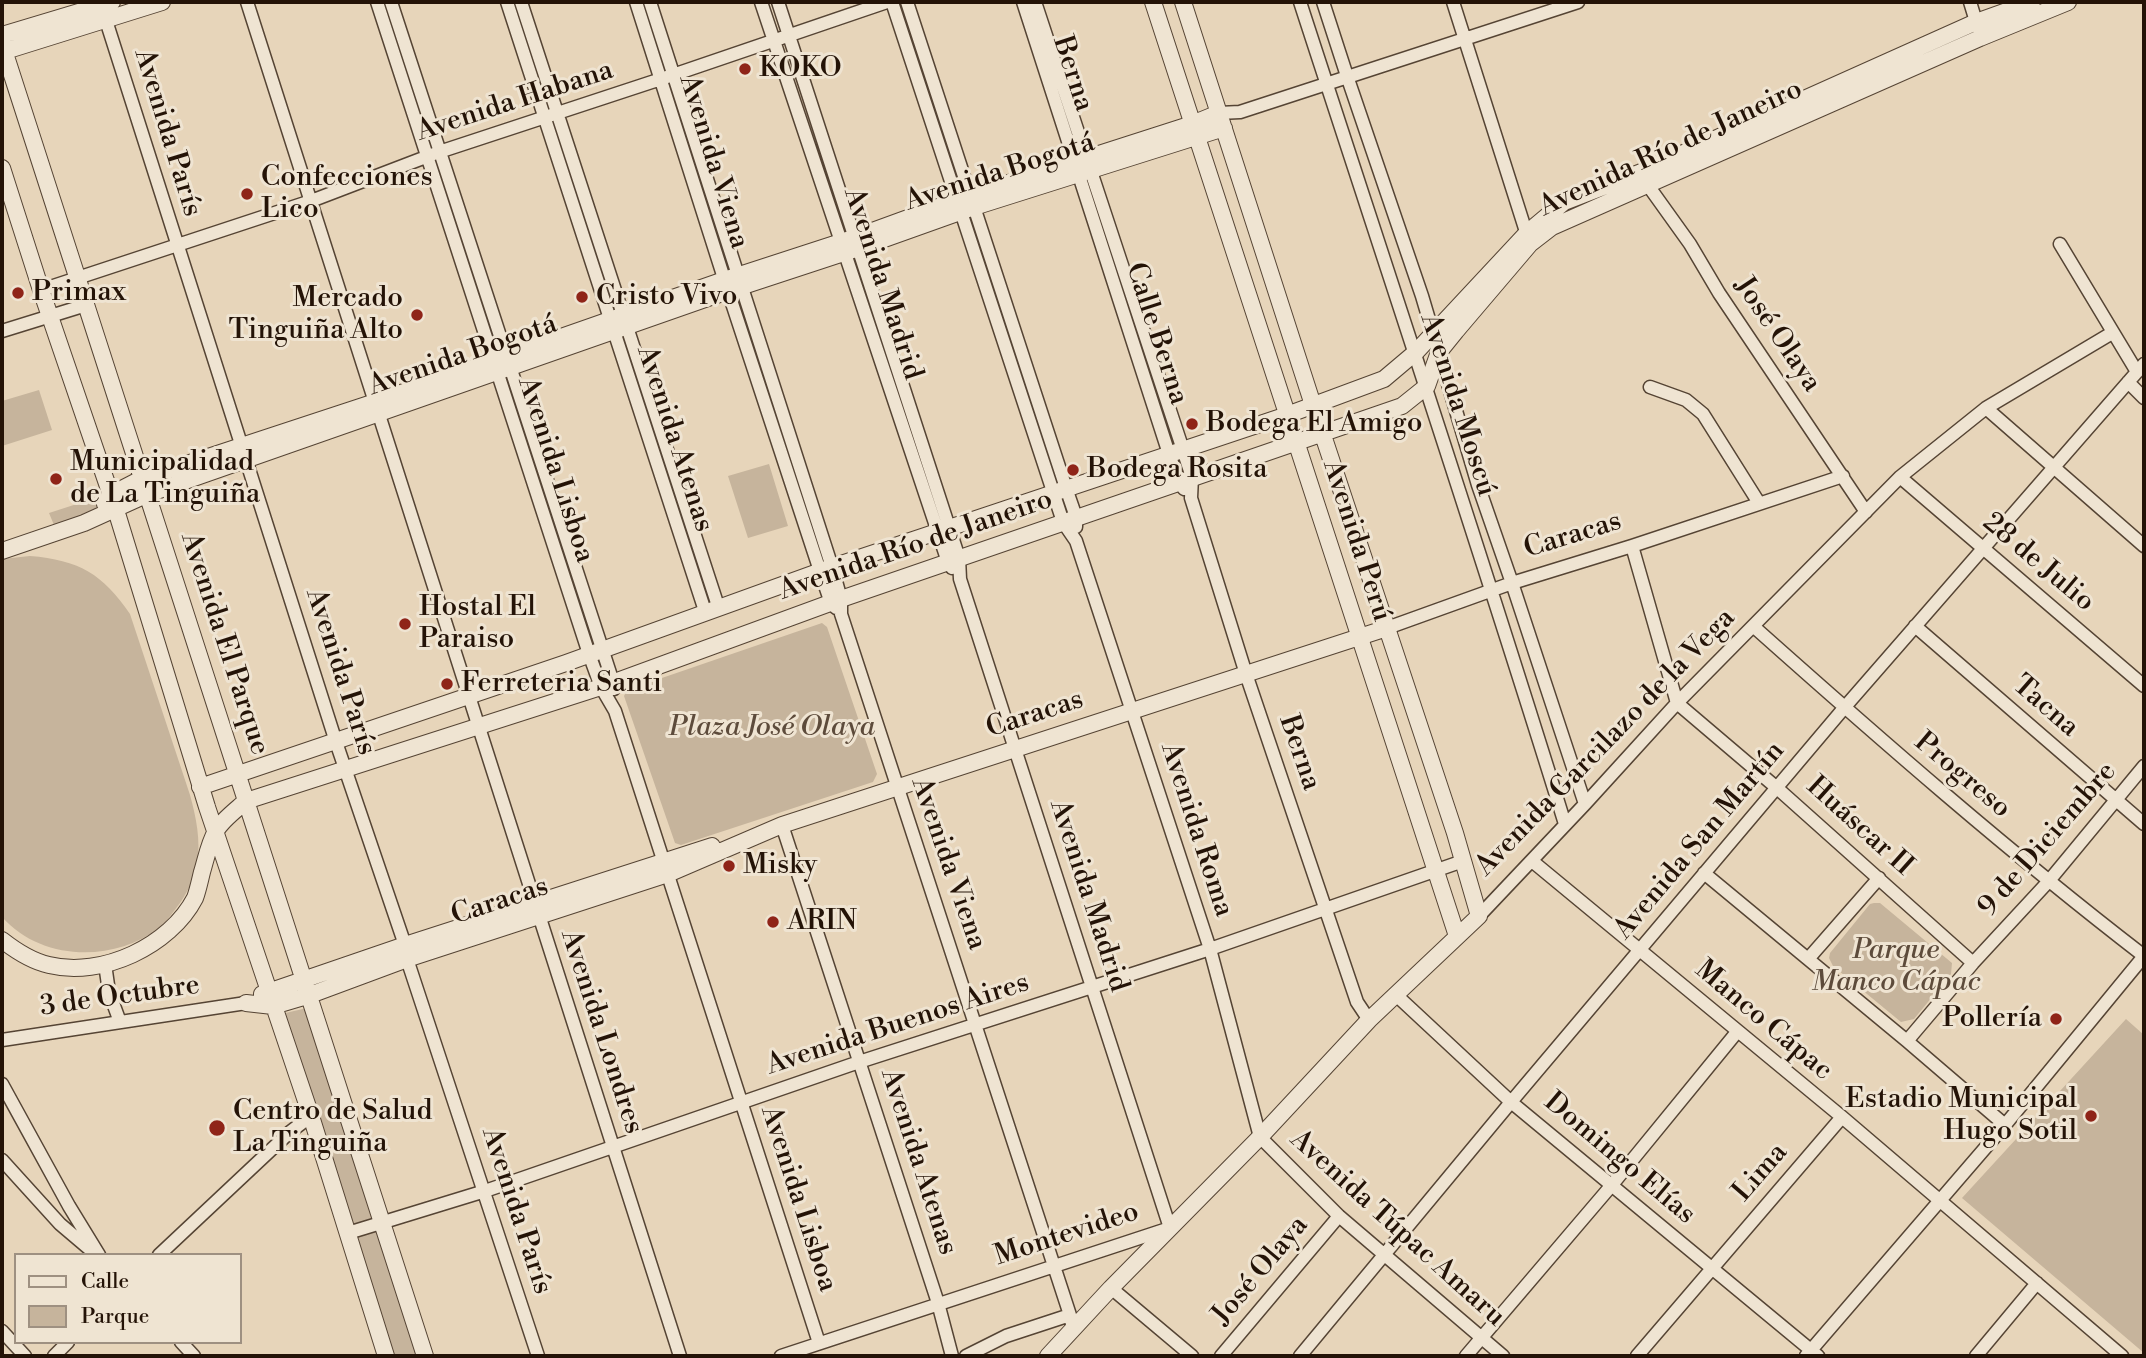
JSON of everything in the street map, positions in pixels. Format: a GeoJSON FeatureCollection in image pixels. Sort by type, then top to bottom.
{"type":"FeatureCollection","features":[{"type":"Feature","properties":{"kind":"street"},"geometry":{"type":"LineString","coordinates":[[2,35],[105,7],[162,2]]}},
{"type":"Feature","properties":{"kind":"street","name":"Avenida Londres"},"geometry":{"type":"LineString","coordinates":[[247,2],[680,1356]]}},
{"type":"Feature","properties":{"kind":"street","name":"Avenida Lisboa"},"geometry":{"type":"LineString","coordinates":[[377,2],[433,154],[819,1343]]}},
{"type":"Feature","properties":{"kind":"street","name":"Avenida Lisboa"},"geometry":{"type":"LineString","coordinates":[[391,2],[433,154]]}},
{"type":"Feature","properties":{"kind":"street","name":"Avenida Atenas"},"geometry":{"type":"LineString","coordinates":[[507,2],[550,115],[711,609]]}},
{"type":"Feature","properties":{"kind":"street","name":"Avenida Atenas"},"geometry":{"type":"LineString","coordinates":[[521,2],[550,115]]}},
{"type":"Feature","properties":{"kind":"street","name":"Avenida Viena"},"geometry":{"type":"LineString","coordinates":[[636,2],[668,77]]}},
{"type":"Feature","properties":{"kind":"street","name":"Avenida Viena"},"geometry":{"type":"LineString","coordinates":[[650,2],[668,77],[837,605],[1072,1322]]}},
{"type":"Feature","properties":{"kind":"street","name":"Avenida Madrid"},"geometry":{"type":"LineString","coordinates":[[761,2],[773,41],[851,245]]}},
{"type":"Feature","properties":{"kind":"street","name":"Avenida Madrid"},"geometry":{"type":"LineString","coordinates":[[779,2],[851,245],[1170,1228]]}},
{"type":"Feature","properties":{"kind":"street","name":"Avenida Habana"},"geometry":{"type":"LineString","coordinates":[[41,290],[311,201],[433,154],[887,2]]}},
{"type":"Feature","properties":{"kind":"street","name":"Avenida Roma"},"geometry":{"type":"LineString","coordinates":[[892,2],[966,204]]}},
{"type":"Feature","properties":{"kind":"street","name":"Avenida Roma"},"geometry":{"type":"LineString","coordinates":[[907,2],[966,204],[1209,949],[1259,1138]]}},
{"type":"Feature","properties":{"kind":"street","name":"Berna"},"geometry":{"type":"LineString","coordinates":[[1023,2],[1083,165]]}},
{"type":"Feature","properties":{"kind":"street","name":"Berna"},"geometry":{"type":"LineString","coordinates":[[1035,2],[1083,165]]}},
{"type":"Feature","properties":{"kind":"street","name":"Avenida Perú"},"geometry":{"type":"LineString","coordinates":[[1153,2],[1457,936]]}},
{"type":"Feature","properties":{"kind":"street","name":"Avenida Perú"},"geometry":{"type":"LineString","coordinates":[[1183,2],[1479,916]]}},
{"type":"Feature","properties":{"kind":"street","name":"Avenida Moscú"},"geometry":{"type":"LineString","coordinates":[[1300,2],[1416,352],[1566,824]]}},
{"type":"Feature","properties":{"kind":"street","name":"Avenida Moscú"},"geometry":{"type":"LineString","coordinates":[[1323,2],[1433,333],[1478,485],[1585,804]]}},
{"type":"Feature","properties":{"kind":"street"},"geometry":{"type":"LineString","coordinates":[[1453,2],[1529,239]]}},
{"type":"Feature","properties":{"kind":"street"},"geometry":{"type":"LineString","coordinates":[[1222,120],[1347,76],[1578,2]]}},
{"type":"Feature","properties":{"kind":"street"},"geometry":{"type":"LineString","coordinates":[[1970,2],[1978,30]]}},
{"type":"Feature","properties":{"kind":"street","name":"Avenida Río de Janeiro"},"geometry":{"type":"LineString","coordinates":[[200,787],[596,652],[826,569],[1287,415],[1384,379],[1416,352],[1564,202],[1644,179],[1978,30],[2032,2]]}},
{"type":"Feature","properties":{"kind":"street","name":"Avenida Río de Janeiro"},"geometry":{"type":"LineString","coordinates":[[1978,30],[2068,2]]}},
{"type":"Feature","properties":{"kind":"street"},"geometry":{"type":"LineString","coordinates":[[3,49],[105,7]]}},
{"type":"Feature","properties":{"kind":"street","name":"Avenida París"},"geometry":{"type":"LineString","coordinates":[[105,7],[177,246],[335,742],[538,1356]]}},
{"type":"Feature","properties":{"kind":"street","name":"Avenida El Parque"},"geometry":{"type":"LineString","coordinates":[[3,49],[146,483],[238,774],[241,806],[307,988],[425,1356]]}},
{"type":"Feature","properties":{"kind":"street","name":"Avenida Bogotá"},"geometry":{"type":"LineString","coordinates":[[113,502],[146,483],[244,454],[734,283],[1222,120]]}},
{"type":"Feature","properties":{"kind":"street","name":"Calle Berna"},"geometry":{"type":"LineString","coordinates":[[1083,165],[1191,498]]}},
{"type":"Feature","properties":{"kind":"street"},"geometry":{"type":"LineString","coordinates":[[2,168],[113,502],[206,807],[311,1116],[386,1356]]}},
{"type":"Feature","properties":{"kind":"street","name":"José Olaya"},"geometry":{"type":"LineString","coordinates":[[1644,179],[1866,512]]}},
{"type":"Feature","properties":{"kind":"street","name":"Avenida Río de Janeiro"},"geometry":{"type":"LineString","coordinates":[[241,806],[345,769],[607,685],[837,605],[953,560],[1402,406],[1427,386],[1439,352],[1529,239]]}},
{"type":"Feature","properties":{"kind":"street"},"geometry":{"type":"LineString","coordinates":[[2060,244],[2136,373],[2144,398]]}},
{"type":"Feature","properties":{"kind":"street"},"geometry":{"type":"LineString","coordinates":[[2,331],[86,305]]}},
{"type":"Feature","properties":{"kind":"street","name":"Avenida Garcilazo de la Vega"},"geometry":{"type":"LineString","coordinates":[[1048,1356],[1072,1322],[1111,1288],[1259,1138],[1395,994],[1479,916],[1677,703],[1900,477],[1986,408],[2112,333]]}},
{"type":"Feature","properties":{"kind":"street","name":"Avenida San Martín"},"geometry":{"type":"LineString","coordinates":[[1300,1356],[1844,708],[2136,373]]}},
{"type":"Feature","properties":{"kind":"street"},"geometry":{"type":"LineString","coordinates":[[1650,387],[1663,394],[1686,400],[1703,414],[1759,503]]}},
{"type":"Feature","properties":{"kind":"street"},"geometry":{"type":"LineString","coordinates":[[1986,408],[2144,546]]}},
{"type":"Feature","properties":{"kind":"street","name":"Caracas"},"geometry":{"type":"LineString","coordinates":[[246,1003],[307,988],[782,825],[1359,638],[1512,583],[1843,476]]}},
{"type":"Feature","properties":{"kind":"street","name":"28 de Julio"},"geometry":{"type":"LineString","coordinates":[[1900,477],[2144,685]]}},
{"type":"Feature","properties":{"kind":"street"},"geometry":{"type":"LineString","coordinates":[[1459,494],[1478,485]]}},
{"type":"Feature","properties":{"kind":"street","name":"Berna"},"geometry":{"type":"LineString","coordinates":[[1191,498],[1246,674],[1325,909],[1357,1002],[1370,1020]]}},
{"type":"Feature","properties":{"kind":"street"},"geometry":{"type":"LineString","coordinates":[[2,551],[97,518],[113,502]]}},
{"type":"Feature","properties":{"kind":"street"},"geometry":{"type":"LineString","coordinates":[[1632,546],[1677,703]]}},
{"type":"Feature","properties":{"kind":"street","name":"Progreso"},"geometry":{"type":"LineString","coordinates":[[1754,626],[1844,708],[2048,882],[2144,956]]}},
{"type":"Feature","properties":{"kind":"street","name":"Tacna"},"geometry":{"type":"LineString","coordinates":[[1914,626],[2144,824]]}},
{"type":"Feature","properties":{"kind":"street"},"geometry":{"type":"LineString","coordinates":[[1528,705],[1550,697]]}},
{"type":"Feature","properties":{"kind":"street","name":"Huáscar II"},"geometry":{"type":"LineString","coordinates":[[1677,703],[1777,788],[1973,963]]}},
{"type":"Feature","properties":{"kind":"street","name":"9 de Diciembre"},"geometry":{"type":"LineString","coordinates":[[1907,1041],[1973,963],[2048,882],[2144,766]]}},
{"type":"Feature","properties":{"kind":"street"},"geometry":{"type":"LineString","coordinates":[[206,807],[241,806]]}},
{"type":"Feature","properties":{"kind":"street"},"geometry":{"type":"LineString","coordinates":[[2,940],[21,954],[58,967],[104,964],[145,949],[162,937],[195,897],[216,831],[241,806]]}},
{"type":"Feature","properties":{"kind":"street","name":"Avenida Atenas"},"geometry":{"type":"LineString","coordinates":[[782,825],[938,1303],[952,1356]]}},
{"type":"Feature","properties":{"kind":"street","name":"Avenida Buenos Aires"},"geometry":{"type":"LineString","coordinates":[[348,1233],[485,1191],[859,1062],[1092,988],[1463,861]]}},
{"type":"Feature","properties":{"kind":"street","name":"Manco Cápac"},"geometry":{"type":"LineString","coordinates":[[1532,861],[1842,1117],[2122,1356]]}},
{"type":"Feature","properties":{"kind":"street"},"geometry":{"type":"LineString","coordinates":[[202,872],[220,866],[229,870]]}},
{"type":"Feature","properties":{"kind":"street"},"geometry":{"type":"LineString","coordinates":[[1704,873],[2005,1125]]}},
{"type":"Feature","properties":{"kind":"street"},"geometry":{"type":"LineString","coordinates":[[1808,959],[1879,878]]}},
{"type":"Feature","properties":{"kind":"street"},"geometry":{"type":"LineString","coordinates":[[1811,1354],[2144,956]]}},
{"type":"Feature","properties":{"kind":"street"},"geometry":{"type":"LineString","coordinates":[[104,964],[109,992],[120,1023]]}},
{"type":"Feature","properties":{"kind":"street","name":"Domingo Elías"},"geometry":{"type":"LineString","coordinates":[[1395,994],[1511,1102],[1712,1268],[1811,1354]]}},
{"type":"Feature","properties":{"kind":"street","name":"3 de Octubre"},"geometry":{"type":"LineString","coordinates":[[2,1040],[246,1003]]}},
{"type":"Feature","properties":{"kind":"street"},"geometry":{"type":"LineString","coordinates":[[1466,1356],[1611,1186],[1737,1032]]}},
{"type":"Feature","properties":{"kind":"street"},"geometry":{"type":"LineString","coordinates":[[2,1084],[97,1253]]}},
{"type":"Feature","properties":{"kind":"street"},"geometry":{"type":"LineString","coordinates":[[161,1253],[290,1132],[311,1116]]}},
{"type":"Feature","properties":{"kind":"street","name":"Lima"},"geometry":{"type":"LineString","coordinates":[[1637,1356],[1842,1117]]}},
{"type":"Feature","properties":{"kind":"street","name":"Avenida Túpac Amaru"},"geometry":{"type":"LineString","coordinates":[[1259,1138],[1339,1216],[1503,1356]]}},
{"type":"Feature","properties":{"kind":"street"},"geometry":{"type":"LineString","coordinates":[[2,1160],[60,1224],[96,1253]]}},
{"type":"Feature","properties":{"kind":"street","name":"José Olaya"},"geometry":{"type":"LineString","coordinates":[[1221,1356],[1339,1216]]}},
{"type":"Feature","properties":{"kind":"street","name":"Montevideo"},"geometry":{"type":"LineString","coordinates":[[781,1356],[1170,1228]]}},
{"type":"Feature","properties":{"kind":"street"},"geometry":{"type":"LineString","coordinates":[[1976,1356],[2037,1283]]}},
{"type":"Feature","properties":{"kind":"street"},"geometry":{"type":"LineString","coordinates":[[1111,1288],[1192,1356]]}},
{"type":"Feature","properties":{"kind":"street"},"geometry":{"type":"LineString","coordinates":[[966,1356],[1006,1336],[1072,1322]]}},
{"type":"Feature","properties":{"kind":"green space"},"geometry":{"type":"Polygon","coordinates":[[[39,390],[52,430],[2,446],[2,401],[39,390]]]}},
{"type":"Feature","properties":{"kind":"green space"},"geometry":{"type":"Polygon","coordinates":[[[769,464],[788,526],[748,538],[728,476],[769,464]]]}},
{"type":"Feature","properties":{"kind":"green space"},"geometry":{"type":"Polygon","coordinates":[[[90,490],[99,512],[54,525],[49,513],[83,502],[80,491],[90,490]]]}},
{"type":"Feature","properties":{"kind":"green space"},"geometry":{"type":"Polygon","coordinates":[[[30,556],[62,561],[88,572],[110,589],[130,614],[194,812],[198,855],[195,874],[183,898],[159,928],[121,947],[99,952],[57,949],[37,942],[18,932],[2,917],[2,559],[30,556]]]}},
{"type":"Feature","properties":{"kind":"green space","name":"Plaza José Olaya"},"geometry":{"type":"Polygon","coordinates":[[[822,623],[827,627],[877,774],[873,782],[681,845],[675,843],[624,696],[627,690],[822,623]]]}},
{"type":"Feature","properties":{"kind":"green space","name":"Parque Manco Cápac"},"geometry":{"type":"Polygon","coordinates":[[[1880,903],[1952,963],[1951,974],[1914,1019],[1901,1022],[1833,966],[1829,958],[1830,953],[1870,904],[1880,903]]]}},
{"type":"Feature","properties":{"kind":"green space"},"geometry":{"type":"Polygon","coordinates":[[[307,1008],[426,1356],[390,1356],[281,1014],[307,1008]]]}},
{"type":"Feature","properties":{"kind":"green space","name":"Estadio Municipal Hugo Sotil"},"geometry":{"type":"Polygon","coordinates":[[[2126,1019],[2144,1035],[2144,1353],[1962,1198],[2126,1019]]]}},
{"type":"Feature","properties":{"kind":"place","name":"KOKO"},"geometry":{"type":"Point","coordinates":[745,69]}},
{"type":"Feature","properties":{"kind":"place","name":"Confecciones Lico"},"geometry":{"type":"Point","coordinates":[247,194]}},
{"type":"Feature","properties":{"kind":"place","name":"Primax"},"geometry":{"type":"Point","coordinates":[18,293]}},
{"type":"Feature","properties":{"kind":"place","name":"Cristo Vivo"},"geometry":{"type":"Point","coordinates":[582,297]}},
{"type":"Feature","properties":{"kind":"place","name":"Mercado Tinguiña Alto"},"geometry":{"type":"Point","coordinates":[417,315]}},
{"type":"Feature","properties":{"kind":"place","name":"Bodega El Amigo"},"geometry":{"type":"Point","coordinates":[1192,424]}},
{"type":"Feature","properties":{"kind":"place","name":"Bodega Rosita"},"geometry":{"type":"Point","coordinates":[1073,470]}},
{"type":"Feature","properties":{"kind":"place","name":"Municipalidad de La Tinguiña"},"geometry":{"type":"Point","coordinates":[56,479]}},
{"type":"Feature","properties":{"kind":"place","name":"Hostal El Paraiso"},"geometry":{"type":"Point","coordinates":[405,624]}},
{"type":"Feature","properties":{"kind":"place","name":"Ferreteria Santi"},"geometry":{"type":"Point","coordinates":[447,684]}},
{"type":"Feature","properties":{"kind":"place","name":"Misky"},"geometry":{"type":"Point","coordinates":[729,866]}},
{"type":"Feature","properties":{"kind":"place","name":"ARIN"},"geometry":{"type":"Point","coordinates":[773,922]}},
{"type":"Feature","properties":{"kind":"place","name":"Pollería"},"geometry":{"type":"Point","coordinates":[2056,1019]}},
{"type":"Feature","properties":{"kind":"place","name":"Estadio Municipal Hugo Sotil"},"geometry":{"type":"Point","coordinates":[2091,1116]}},
{"type":"Feature","properties":{"kind":"place","name":"Centro de Salud La Tinguiña"},"geometry":{"type":"Point","coordinates":[217,1128]}}]}
